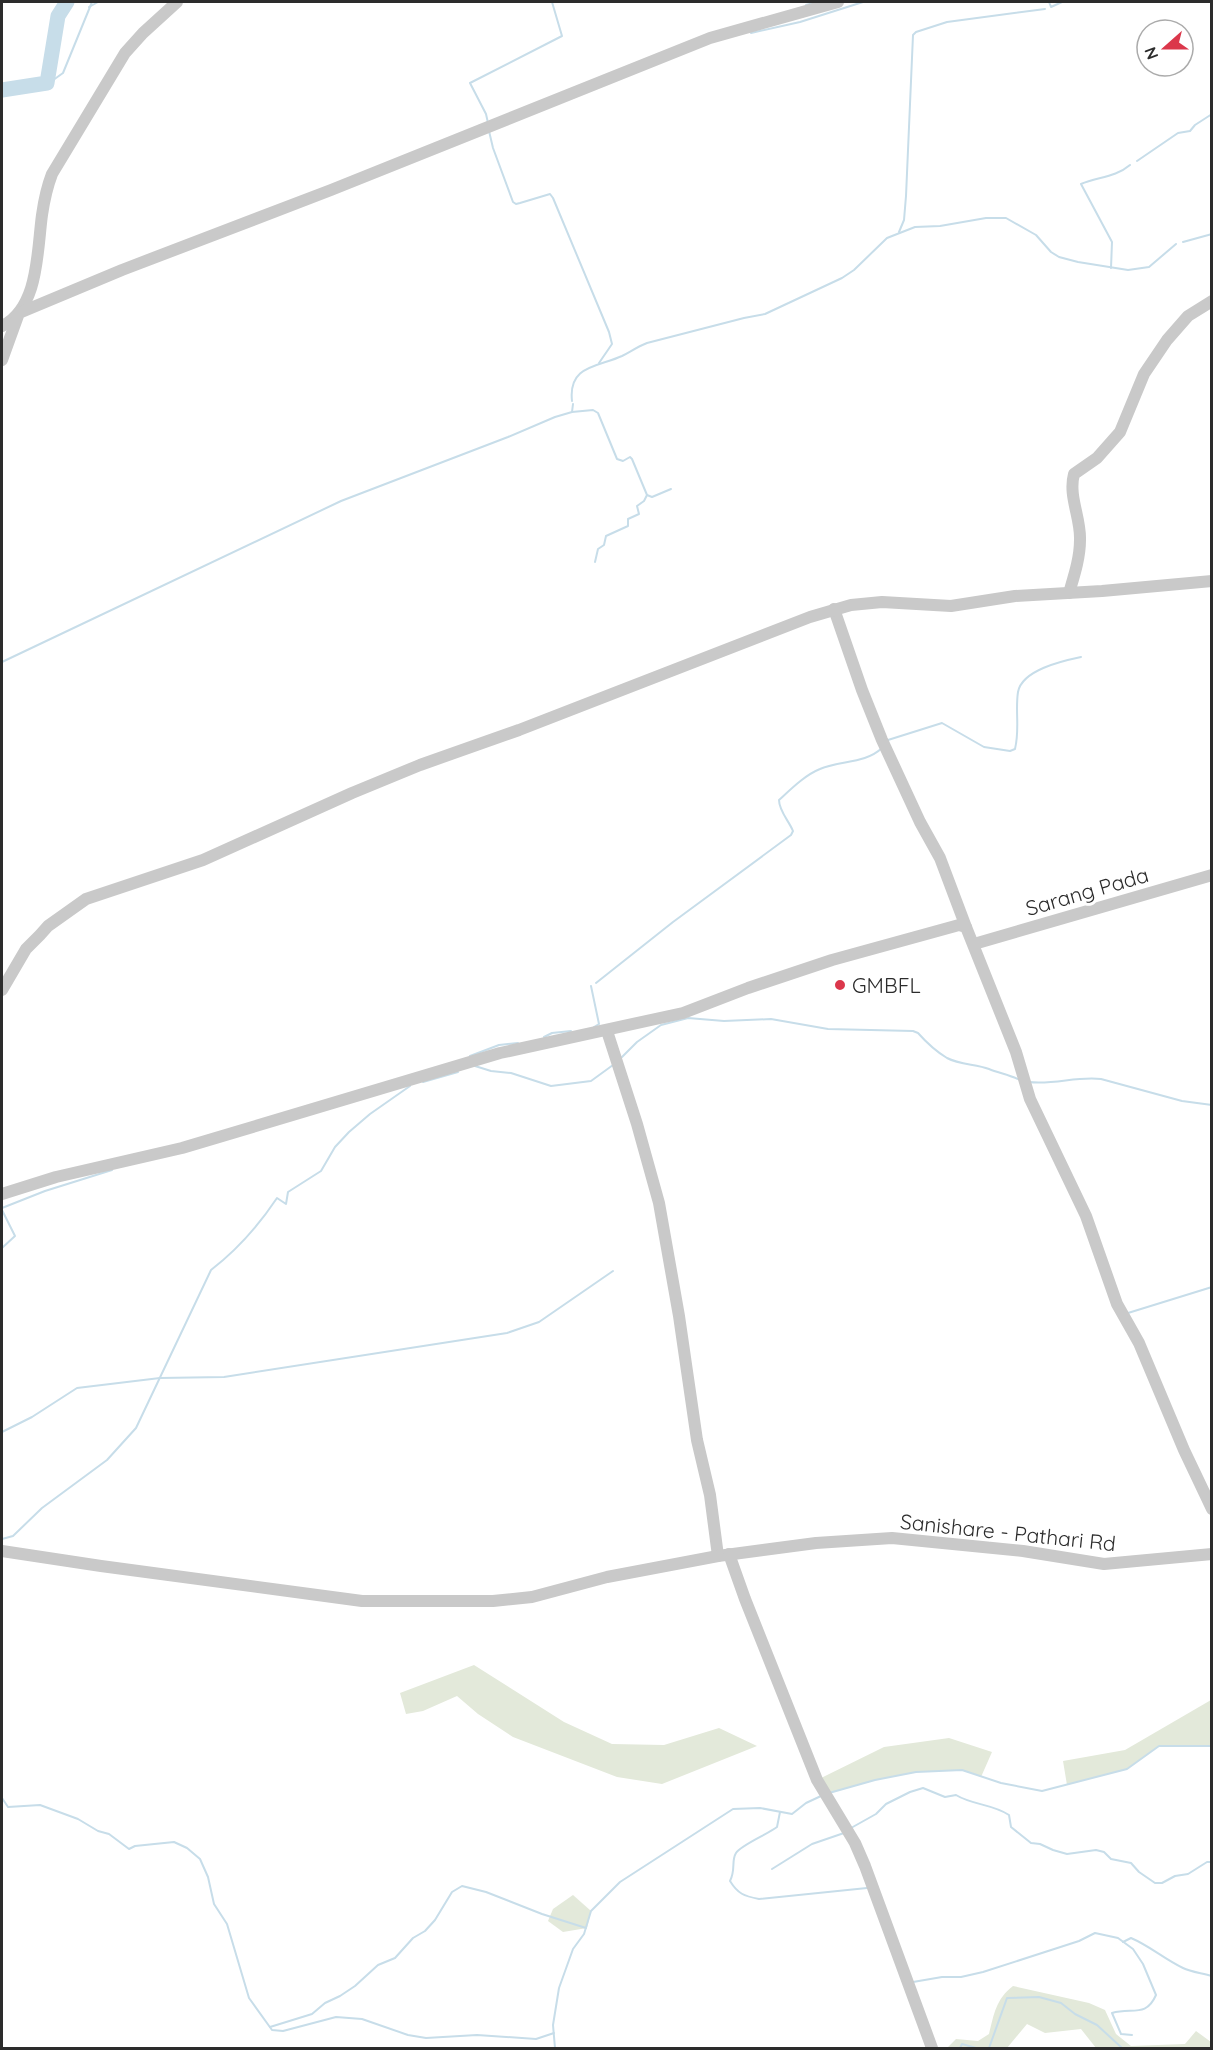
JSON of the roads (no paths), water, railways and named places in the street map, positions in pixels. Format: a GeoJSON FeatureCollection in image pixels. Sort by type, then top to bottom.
{"type":"FeatureCollection","features":[{"type":"Feature","properties":{"kind":"street"},"geometry":{"type":"LineString","coordinates":[[2,360],[29,292],[35,269],[42,215],[52,174],[125,53],[177,2]]}},
{"type":"Feature","properties":{"kind":"street"},"geometry":{"type":"LineString","coordinates":[[2,326],[19,313],[122,270],[331,190],[710,38],[838,2]]}},
{"type":"Feature","properties":{"kind":"street"},"geometry":{"type":"LineString","coordinates":[[1069,593],[1080,541],[1078,518],[1072,493],[1074,474],[1097,458],[1120,432],[1144,374],[1167,340],[1188,316],[1212,301]]}},
{"type":"Feature","properties":{"kind":"street"},"geometry":{"type":"LineString","coordinates":[[2,990],[26,949],[48,926],[86,899],[203,860],[420,765],[519,730],[834,609],[882,602],[951,606],[1015,596],[1212,581]]}},
{"type":"Feature","properties":{"kind":"street"},"geometry":{"type":"LineString","coordinates":[[834,609],[882,740],[920,822],[940,858],[1016,1052],[1030,1099],[1086,1216],[1117,1304],[1139,1343],[1184,1450],[1212,1509]]}},
{"type":"Feature","properties":{"kind":"street","name":"Sarang Pada"},"geometry":{"type":"LineString","coordinates":[[974,944],[1212,875]]}},
{"type":"Feature","properties":{"kind":"street"},"geometry":{"type":"LineString","coordinates":[[2,1194],[56,1177],[182,1148],[500,1053],[682,1013],[832,960],[959,925],[966,927]]}},
{"type":"Feature","properties":{"kind":"street"},"geometry":{"type":"LineString","coordinates":[[607,1031],[638,1124],[658,1203],[679,1316],[697,1440],[723,1555],[745,1599],[817,1780],[855,1843],[866,1866],[933,2049]]}},
{"type":"Feature","properties":{"kind":"street","name":"Sanishare - Pathari Rd"},"geometry":{"type":"LineString","coordinates":[[2,1551],[362,1601],[493,1601],[532,1598],[607,1577],[723,1555],[816,1543],[892,1539],[1023,1551],[1104,1564],[1212,1554]]}},
{"type":"Feature","properties":{"kind":"waterway"},"geometry":{"type":"LineString","coordinates":[[2,90],[47,83],[58,16],[67,2]]}},
{"type":"Feature","properties":{"kind":"waterway"},"geometry":{"type":"LineString","coordinates":[[49,83],[63,73],[92,2]]}},
{"type":"Feature","properties":{"kind":"waterway"},"geometry":{"type":"LineString","coordinates":[[89,7],[98,2]]}},
{"type":"Feature","properties":{"kind":"waterway"},"geometry":{"type":"LineString","coordinates":[[488,123],[486,114],[470,83],[562,36],[552,2]]}},
{"type":"Feature","properties":{"kind":"waterway"},"geometry":{"type":"LineString","coordinates":[[806,5],[817,2]]}},
{"type":"Feature","properties":{"kind":"waterway"},"geometry":{"type":"LineString","coordinates":[[751,33],[800,22],[863,2]]}},
{"type":"Feature","properties":{"kind":"waterway"},"geometry":{"type":"LineString","coordinates":[[1049,2],[1051,7],[1062,2]]}},
{"type":"Feature","properties":{"kind":"waterway"},"geometry":{"type":"LineString","coordinates":[[899,232],[904,220],[906,196],[913,35],[947,22],[1045,9]]}},
{"type":"Feature","properties":{"kind":"waterway"},"geometry":{"type":"LineString","coordinates":[[1137,161],[1178,133],[1190,131],[1212,114]]}},
{"type":"Feature","properties":{"kind":"waterway"},"geometry":{"type":"LineString","coordinates":[[489,131],[513,202],[516,204],[550,194],[553,198],[609,332],[612,344],[599,363]]}},
{"type":"Feature","properties":{"kind":"waterway"},"geometry":{"type":"LineString","coordinates":[[1111,268],[1112,242],[1081,184],[1113,174],[1130,165]]}},
{"type":"Feature","properties":{"kind":"waterway"},"geometry":{"type":"LineString","coordinates":[[572,401],[575,380],[586,369],[622,356],[647,343],[765,314],[842,278],[854,270],[887,238],[915,227],[940,226],[986,218],[1006,218],[1036,235],[1051,252],[1059,257],[1128,270],[1149,267],[1176,244]]}},
{"type":"Feature","properties":{"kind":"waterway"},"geometry":{"type":"LineString","coordinates":[[1183,242],[1212,234]]}},
{"type":"Feature","properties":{"kind":"waterway"},"geometry":{"type":"LineString","coordinates":[[2,662],[341,501],[572,412],[573,404]]}},
{"type":"Feature","properties":{"kind":"waterway"},"geometry":{"type":"LineString","coordinates":[[572,412],[593,410],[598,413],[617,459],[623,461],[630,457],[632,459],[647,495],[644,501],[637,506],[639,514],[628,519],[628,526],[606,536],[604,545],[598,549],[595,562]]}},
{"type":"Feature","properties":{"kind":"waterway"},"geometry":{"type":"LineString","coordinates":[[647,495],[652,497],[671,489]]}},
{"type":"Feature","properties":{"kind":"waterway"},"geometry":{"type":"LineString","coordinates":[[888,740],[942,723],[984,747],[1010,751],[1015,749],[1017,699],[1021,684],[1035,672],[1081,657]]}},
{"type":"Feature","properties":{"kind":"waterway"},"geometry":{"type":"LineString","coordinates":[[596,983],[673,922],[791,835],[793,831],[782,812],[779,800],[798,783],[820,769],[868,757],[882,748]]}},
{"type":"Feature","properties":{"kind":"waterway"},"geometry":{"type":"LineString","coordinates":[[591,986],[599,1024],[594,1027]]}},
{"type":"Feature","properties":{"kind":"waterway"},"geometry":{"type":"LineString","coordinates":[[622,1057],[637,1042],[661,1025],[688,1018],[724,1021],[771,1019],[828,1029],[913,1031],[947,1058],[984,1067],[1020,1080]]}},
{"type":"Feature","properties":{"kind":"waterway"},"geometry":{"type":"LineString","coordinates":[[544,1037],[552,1033],[571,1031]]}},
{"type":"Feature","properties":{"kind":"waterway"},"geometry":{"type":"LineString","coordinates":[[470,1056],[499,1045],[518,1043]]}},
{"type":"Feature","properties":{"kind":"waterway"},"geometry":{"type":"LineString","coordinates":[[475,1066],[491,1071],[511,1073],[551,1086],[591,1081],[613,1065]]}},
{"type":"Feature","properties":{"kind":"waterway"},"geometry":{"type":"LineString","coordinates":[[423,1082],[458,1072]]}},
{"type":"Feature","properties":{"kind":"waterway"},"geometry":{"type":"LineString","coordinates":[[1029,1082],[1101,1079],[1182,1101],[1212,1105]]}},
{"type":"Feature","properties":{"kind":"waterway"},"geometry":{"type":"LineString","coordinates":[[2,1539],[13,1536],[42,1508],[107,1460],[136,1428],[211,1270],[247,1237],[277,1198],[286,1204],[288,1192],[321,1171],[335,1147],[349,1132],[410,1086]]}},
{"type":"Feature","properties":{"kind":"waterway"},"geometry":{"type":"LineString","coordinates":[[2,1208],[45,1191],[112,1170]]}},
{"type":"Feature","properties":{"kind":"waterway"},"geometry":{"type":"LineString","coordinates":[[2,1210],[15,1236],[2,1248]]}},
{"type":"Feature","properties":{"kind":"waterway"},"geometry":{"type":"LineString","coordinates":[[2,1432],[32,1417],[77,1388],[160,1378],[224,1377],[507,1333],[539,1322],[613,1271]]}},
{"type":"Feature","properties":{"kind":"waterway"},"geometry":{"type":"LineString","coordinates":[[1128,1313],[1212,1287]]}},
{"type":"Feature","properties":{"kind":"waterway"},"geometry":{"type":"LineString","coordinates":[[829,1793],[875,1780],[916,1772],[962,1770],[1001,1783],[1042,1791],[1127,1769],[1159,1746],[1212,1746]]}},
{"type":"Feature","properties":{"kind":"waterway"},"geometry":{"type":"LineString","coordinates":[[851,1828],[876,1814],[886,1804],[923,1788],[945,1797],[956,1795],[1003,1811],[1009,1815],[1011,1827],[1031,1843],[1067,1854],[1096,1850],[1104,1852],[1111,1859],[1131,1863],[1155,1883],[1162,1883],[1175,1876],[1188,1874],[1207,1862],[1212,1862]]}},
{"type":"Feature","properties":{"kind":"waterway"},"geometry":{"type":"LineString","coordinates":[[555,2048],[553,2025],[559,1988],[573,1949],[584,1934],[591,1911],[620,1882],[733,1809],[760,1808],[792,1814],[806,1803],[821,1796]]}},
{"type":"Feature","properties":{"kind":"waterway"},"geometry":{"type":"LineString","coordinates":[[2,1798],[8,1807],[40,1805],[78,1819],[98,1831],[109,1834],[129,1849],[135,1846],[174,1842],[187,1848],[200,1859],[208,1877],[214,1904],[227,1924],[249,1998],[272,2030],[283,2031],[336,2017],[362,2019],[408,2035],[426,2038],[477,2035],[536,2039],[554,2033]]}},
{"type":"Feature","properties":{"kind":"waterway"},"geometry":{"type":"LineString","coordinates":[[780,1812],[777,1827],[736,1853],[730,1881],[739,1892],[759,1899],[867,1888]]}},
{"type":"Feature","properties":{"kind":"waterway"},"geometry":{"type":"LineString","coordinates":[[772,1869],[812,1844],[844,1833]]}},
{"type":"Feature","properties":{"kind":"waterway"},"geometry":{"type":"LineString","coordinates":[[270,2027],[312,2014],[325,2003],[355,1986],[378,1965],[395,1958],[413,1938],[425,1931],[435,1920],[452,1892],[462,1886],[486,1892],[586,1928]]}},
{"type":"Feature","properties":{"kind":"waterway"},"geometry":{"type":"LineString","coordinates":[[913,1982],[942,1977],[961,1977],[983,1972],[1079,1941],[1095,1933],[1118,1938],[1133,1949],[1143,1964],[1156,1995],[1148,2007],[1112,2013],[1121,2034],[1132,2035]]}},
{"type":"Feature","properties":{"kind":"waterway"},"geometry":{"type":"LineString","coordinates":[[1123,1942],[1131,1938],[1183,1968],[1212,1976]]}},
{"type":"Feature","properties":{"kind":"waterway"},"geometry":{"type":"LineString","coordinates":[[989,2048],[1007,1998],[1039,1997],[1061,2003],[1075,2014],[1097,2025],[1122,2048]]}},
{"type":"Feature","properties":{"kind":"waterway"},"geometry":{"type":"LineString","coordinates":[[960,2048],[962,2044],[976,2048]]}},
{"type":"Feature","properties":{"kind":"place","name":"GMBFL"},"geometry":{"type":"Point","coordinates":[840,985]}}]}
